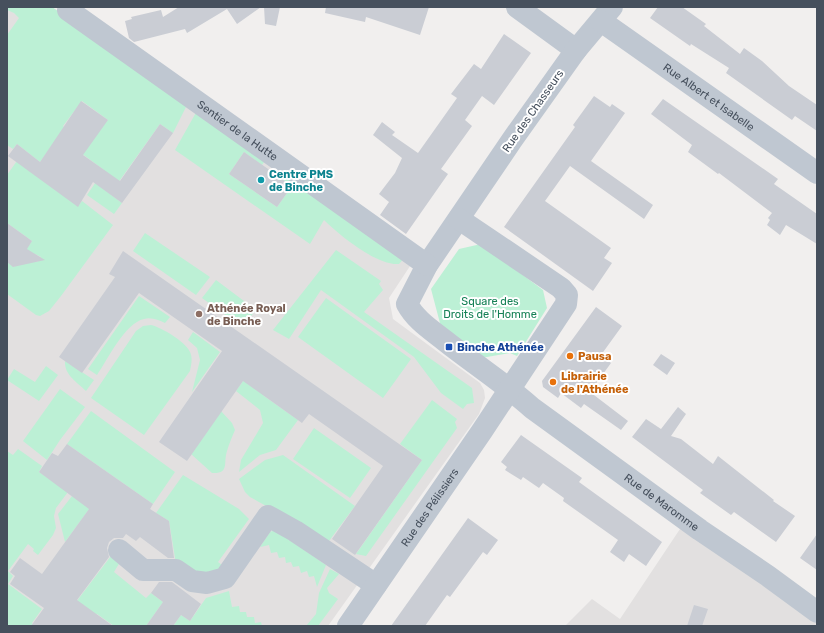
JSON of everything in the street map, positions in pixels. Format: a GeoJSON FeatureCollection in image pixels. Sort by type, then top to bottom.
{"type":"FeatureCollection","features":[{"type":"Feature","properties":{"kind":"street"},"geometry":{"type":"LineString","coordinates":[[517,7],[576,50]]}},
{"type":"Feature","properties":{"kind":"street","name":"Sentier de la Hutte"},"geometry":{"type":"LineString","coordinates":[[68,10],[427,265]]}},
{"type":"Feature","properties":{"kind":"street","name":"Rue des Chasseurs"},"geometry":{"type":"LineString","coordinates":[[427,265],[512,140],[576,50],[606,14]]}},
{"type":"Feature","properties":{"kind":"street","name":"Rue Albert et Isabelle"},"geometry":{"type":"LineString","coordinates":[[606,14],[817,173]]}},
{"type":"Feature","properties":{"kind":"street","name":"Rue des Pélissiers"},"geometry":{"type":"LineString","coordinates":[[348,626],[482,431],[566,304],[567,296],[561,288],[459,219]]}},
{"type":"Feature","properties":{"kind":"street","name":"Rue de Maromme"},"geometry":{"type":"LineString","coordinates":[[427,265],[406,304],[412,312],[466,358],[510,388],[532,408],[700,530],[768,576],[817,612]]}},
{"type":"Feature","properties":{"kind":"street"},"geometry":{"type":"LineString","coordinates":[[119,550],[143,570],[176,570],[192,582],[207,583],[225,578],[268,516],[295,531],[376,586]]}},
{"type":"Feature","properties":{"kind":"shaded area","name":"Athénée Royal de Binche"},"geometry":{"type":"Polygon","coordinates":[[[7,7],[52,7],[414,260],[389,298],[393,319],[480,383],[484,390],[485,398],[479,414],[328,626],[7,626],[7,7]]]}},
{"type":"Feature","properties":{"kind":"shaded area"},"geometry":{"type":"Polygon","coordinates":[[[682,526],[817,622],[817,626],[565,626],[592,599],[620,619],[682,526]]]}},
{"type":"Feature","properties":{"kind":"green space"},"geometry":{"type":"Polygon","coordinates":[[[7,7],[52,7],[188,103],[173,133],[160,124],[110,194],[122,203],[114,214],[87,195],[104,170],[70,145],[108,120],[82,101],[63,126],[67,130],[58,137],[40,162],[17,144],[13,149],[7,145],[7,35],[19,18],[14,13],[7,10],[7,7]]]}},
{"type":"Feature","properties":{"kind":"green space"},"geometry":{"type":"Polygon","coordinates":[[[198,109],[267,158],[262,165],[244,152],[229,174],[277,207],[292,186],[272,172],[278,165],[407,255],[399,264],[380,260],[349,241],[324,220],[310,244],[175,150],[198,109]]]}},
{"type":"Feature","properties":{"kind":"green space"},"geometry":{"type":"Polygon","coordinates":[[[19,158],[78,206],[82,201],[113,225],[49,311],[40,316],[36,315],[7,294],[7,262],[14,267],[18,261],[37,262],[41,257],[35,254],[23,254],[32,241],[7,223],[7,175],[19,158]]]}},
{"type":"Feature","properties":{"kind":"green space"},"geometry":{"type":"Polygon","coordinates":[[[145,233],[210,277],[196,295],[133,251],[145,233]]]}},
{"type":"Feature","properties":{"kind":"green space","name":"Square des Droits de l'Homme"},"geometry":{"type":"Polygon","coordinates":[[[481,244],[543,290],[547,308],[517,356],[510,353],[481,358],[441,327],[431,289],[459,249],[481,244]]]}},
{"type":"Feature","properties":{"kind":"green space"},"geometry":{"type":"Polygon","coordinates":[[[336,250],[381,281],[379,284],[383,290],[364,312],[472,388],[474,403],[467,404],[463,409],[441,393],[414,357],[321,290],[289,339],[273,330],[336,250]]]}},
{"type":"Feature","properties":{"kind":"green space"},"geometry":{"type":"Polygon","coordinates":[[[216,280],[256,310],[242,327],[202,298],[216,280]]]}},
{"type":"Feature","properties":{"kind":"green space"},"geometry":{"type":"Polygon","coordinates":[[[139,296],[170,317],[165,323],[147,318],[130,327],[118,342],[97,375],[88,369],[139,296]]]}},
{"type":"Feature","properties":{"kind":"green space"},"geometry":{"type":"Polygon","coordinates":[[[326,298],[411,359],[383,398],[298,337],[326,298]]]}},
{"type":"Feature","properties":{"kind":"green space"},"geometry":{"type":"Polygon","coordinates":[[[151,325],[167,332],[184,344],[190,352],[192,362],[190,371],[144,435],[91,398],[136,331],[143,326],[151,325]]]}},
{"type":"Feature","properties":{"kind":"green space"},"geometry":{"type":"Polygon","coordinates":[[[193,332],[220,352],[192,392],[200,360],[197,348],[188,340],[193,332]]]}},
{"type":"Feature","properties":{"kind":"green space"},"geometry":{"type":"Polygon","coordinates":[[[65,361],[94,380],[86,391],[69,374],[65,366],[65,361]]]}},
{"type":"Feature","properties":{"kind":"green space"},"geometry":{"type":"Polygon","coordinates":[[[46,366],[58,375],[39,401],[7,380],[14,369],[35,382],[46,366]]]}},
{"type":"Feature","properties":{"kind":"green space"},"geometry":{"type":"Polygon","coordinates":[[[250,371],[264,396],[298,420],[276,450],[260,455],[239,472],[241,460],[263,423],[260,410],[236,391],[250,371]]]}},
{"type":"Feature","properties":{"kind":"green space"},"geometry":{"type":"Polygon","coordinates":[[[60,389],[85,407],[47,460],[23,441],[60,389]]]}},
{"type":"Feature","properties":{"kind":"green space"},"geometry":{"type":"Polygon","coordinates":[[[432,400],[457,419],[455,422],[457,428],[366,556],[356,554],[422,460],[400,444],[432,400]]]}},
{"type":"Feature","properties":{"kind":"green space"},"geometry":{"type":"Polygon","coordinates":[[[91,411],[175,472],[153,504],[67,444],[91,411]]]}},
{"type":"Feature","properties":{"kind":"green space"},"geometry":{"type":"Polygon","coordinates":[[[221,411],[232,423],[235,430],[227,451],[224,470],[218,473],[212,473],[191,454],[221,411]]]}},
{"type":"Feature","properties":{"kind":"green space"},"geometry":{"type":"Polygon","coordinates":[[[314,428],[371,468],[350,498],[293,459],[314,428]]]}},
{"type":"Feature","properties":{"kind":"green space"},"geometry":{"type":"Polygon","coordinates":[[[18,449],[42,466],[39,472],[68,492],[56,508],[54,516],[56,528],[53,535],[38,555],[28,544],[8,571],[13,576],[8,584],[42,609],[32,623],[35,626],[7,626],[7,451],[13,455],[18,449]]]}},
{"type":"Feature","properties":{"kind":"green space"},"geometry":{"type":"Polygon","coordinates":[[[283,455],[355,506],[329,541],[250,497],[245,492],[239,479],[265,460],[283,455]]]}},
{"type":"Feature","properties":{"kind":"green space"},"geometry":{"type":"Polygon","coordinates":[[[183,475],[239,509],[249,519],[218,562],[223,566],[208,576],[176,564],[169,521],[156,513],[183,475]]]}},
{"type":"Feature","properties":{"kind":"green space"},"geometry":{"type":"Polygon","coordinates":[[[72,496],[90,508],[65,542],[58,514],[72,496]]]}},
{"type":"Feature","properties":{"kind":"green space"},"geometry":{"type":"Polygon","coordinates":[[[275,530],[326,565],[317,587],[314,576],[309,577],[307,571],[301,573],[299,566],[293,567],[291,562],[286,563],[285,557],[279,558],[277,552],[271,553],[269,545],[260,547],[270,532],[275,530]]]}},
{"type":"Feature","properties":{"kind":"green space"},"geometry":{"type":"Polygon","coordinates":[[[111,556],[120,562],[114,572],[146,598],[151,593],[163,602],[146,626],[114,626],[97,614],[92,615],[76,602],[111,556]]]}},
{"type":"Feature","properties":{"kind":"green space"},"geometry":{"type":"Polygon","coordinates":[[[330,569],[339,574],[327,588],[329,593],[338,599],[318,626],[306,626],[316,614],[319,593],[330,569]]]}},
{"type":"Feature","properties":{"kind":"green space"},"geometry":{"type":"Polygon","coordinates":[[[229,591],[232,607],[239,606],[240,612],[246,612],[247,617],[254,617],[255,623],[261,622],[262,626],[173,626],[181,615],[190,621],[206,598],[229,591]]]}},
{"type":"Feature","properties":{"kind":"building"},"geometry":{"type":"Polygon","coordinates":[[[179,7],[261,7],[237,24],[227,9],[187,33],[185,29],[134,42],[129,38],[125,21],[132,19],[131,17],[161,10],[163,17],[179,7]]]}},
{"type":"Feature","properties":{"kind":"building"},"geometry":{"type":"Polygon","coordinates":[[[264,7],[280,7],[276,26],[265,24],[264,7]]]}},
{"type":"Feature","properties":{"kind":"building"},"geometry":{"type":"Polygon","coordinates":[[[326,7],[429,7],[420,35],[366,17],[365,22],[325,13],[326,7]]]}},
{"type":"Feature","properties":{"kind":"building"},"geometry":{"type":"Polygon","coordinates":[[[658,7],[682,7],[706,24],[704,26],[740,54],[744,48],[762,61],[789,86],[817,105],[817,131],[795,116],[792,120],[726,73],[729,68],[691,44],[690,46],[650,18],[658,7]]]}},
{"type":"Feature","properties":{"kind":"building"},"geometry":{"type":"Polygon","coordinates":[[[504,34],[531,53],[494,105],[482,96],[465,120],[472,126],[441,169],[448,174],[406,234],[380,215],[389,202],[379,194],[395,173],[402,158],[373,135],[382,122],[395,132],[392,135],[418,153],[457,98],[451,94],[474,64],[481,69],[504,34]]]}},
{"type":"Feature","properties":{"kind":"building"},"geometry":{"type":"Polygon","coordinates":[[[594,96],[610,107],[612,104],[625,113],[591,161],[653,205],[644,219],[570,166],[545,201],[611,248],[604,258],[612,263],[593,291],[504,227],[575,127],[573,125],[594,96]]]}},
{"type":"Feature","properties":{"kind":"building"},"geometry":{"type":"Polygon","coordinates":[[[663,99],[778,179],[774,184],[817,214],[817,244],[786,225],[780,235],[767,225],[770,220],[768,218],[772,213],[719,173],[718,174],[688,152],[692,145],[651,114],[663,99]]]}},
{"type":"Feature","properties":{"kind":"building"},"geometry":{"type":"Polygon","coordinates":[[[81,101],[108,120],[83,155],[120,181],[160,124],[173,133],[122,203],[93,182],[78,207],[8,156],[17,144],[40,162],[81,101]]]}},
{"type":"Feature","properties":{"kind":"building","name":"Centre PMS de Binche"},"geometry":{"type":"Polygon","coordinates":[[[244,152],[292,186],[277,207],[229,174],[244,152]]]}},
{"type":"Feature","properties":{"kind":"building"},"geometry":{"type":"Polygon","coordinates":[[[7,223],[32,241],[27,249],[45,260],[13,267],[7,262],[7,223]]]}},
{"type":"Feature","properties":{"kind":"building"},"geometry":{"type":"Polygon","coordinates":[[[123,251],[422,460],[355,555],[332,539],[383,466],[309,414],[302,423],[243,381],[187,461],[159,442],[222,351],[139,293],[82,373],[59,357],[115,277],[109,274],[123,251]]]}},
{"type":"Feature","properties":{"kind":"building"},"geometry":{"type":"Polygon","coordinates":[[[596,307],[622,326],[601,355],[611,363],[590,392],[628,421],[621,430],[584,404],[581,408],[561,393],[558,398],[543,387],[542,381],[596,307]]]}},
{"type":"Feature","properties":{"kind":"building"},"geometry":{"type":"Polygon","coordinates":[[[661,354],[675,363],[667,375],[653,365],[661,354]]]}},
{"type":"Feature","properties":{"kind":"building"},"geometry":{"type":"Polygon","coordinates":[[[678,407],[686,414],[671,436],[681,439],[713,464],[718,456],[774,500],[773,501],[795,516],[776,542],[734,512],[731,515],[700,493],[703,490],[632,437],[646,419],[661,429],[678,407]]]}},
{"type":"Feature","properties":{"kind":"building"},"geometry":{"type":"Polygon","coordinates":[[[521,435],[582,478],[579,482],[662,542],[646,566],[629,554],[624,562],[610,552],[618,540],[563,501],[564,498],[543,483],[539,488],[523,477],[521,480],[505,470],[507,467],[501,462],[521,435]]]}},
{"type":"Feature","properties":{"kind":"building"},"geometry":{"type":"Polygon","coordinates":[[[67,444],[153,504],[150,509],[169,521],[174,558],[168,558],[140,537],[136,541],[126,534],[123,538],[114,538],[109,542],[107,548],[109,557],[77,600],[113,626],[31,626],[44,608],[10,584],[15,576],[10,572],[20,558],[42,574],[89,509],[39,472],[52,453],[58,456],[67,444]]]}},
{"type":"Feature","properties":{"kind":"building"},"geometry":{"type":"Polygon","coordinates":[[[468,518],[498,540],[487,555],[483,552],[450,597],[447,595],[425,626],[391,626],[468,518]]]}},
{"type":"Feature","properties":{"kind":"building"},"geometry":{"type":"Polygon","coordinates":[[[817,534],[817,570],[800,558],[817,534]]]}},
{"type":"Feature","properties":{"kind":"building"},"geometry":{"type":"Polygon","coordinates":[[[159,582],[172,582],[201,604],[190,621],[181,615],[173,626],[146,626],[163,602],[151,593],[159,582]]]}},
{"type":"Feature","properties":{"kind":"building"},"geometry":{"type":"Polygon","coordinates":[[[694,605],[708,609],[702,626],[687,626],[694,605]]]}},
{"type":"Feature","properties":{"kind":"place","name":"Centre PMS de Binche"},"geometry":{"type":"Point","coordinates":[261,180]}},
{"type":"Feature","properties":{"kind":"place","name":"Athénée Royal de Binche"},"geometry":{"type":"Point","coordinates":[199,314]}},
{"type":"Feature","properties":{"kind":"place","name":"Binche Athénée"},"geometry":{"type":"Point","coordinates":[449,347]}},
{"type":"Feature","properties":{"kind":"place","name":"Pausa"},"geometry":{"type":"Point","coordinates":[570,356]}},
{"type":"Feature","properties":{"kind":"place","name":"Librairie de l'Athénée"},"geometry":{"type":"Point","coordinates":[553,382]}}]}
